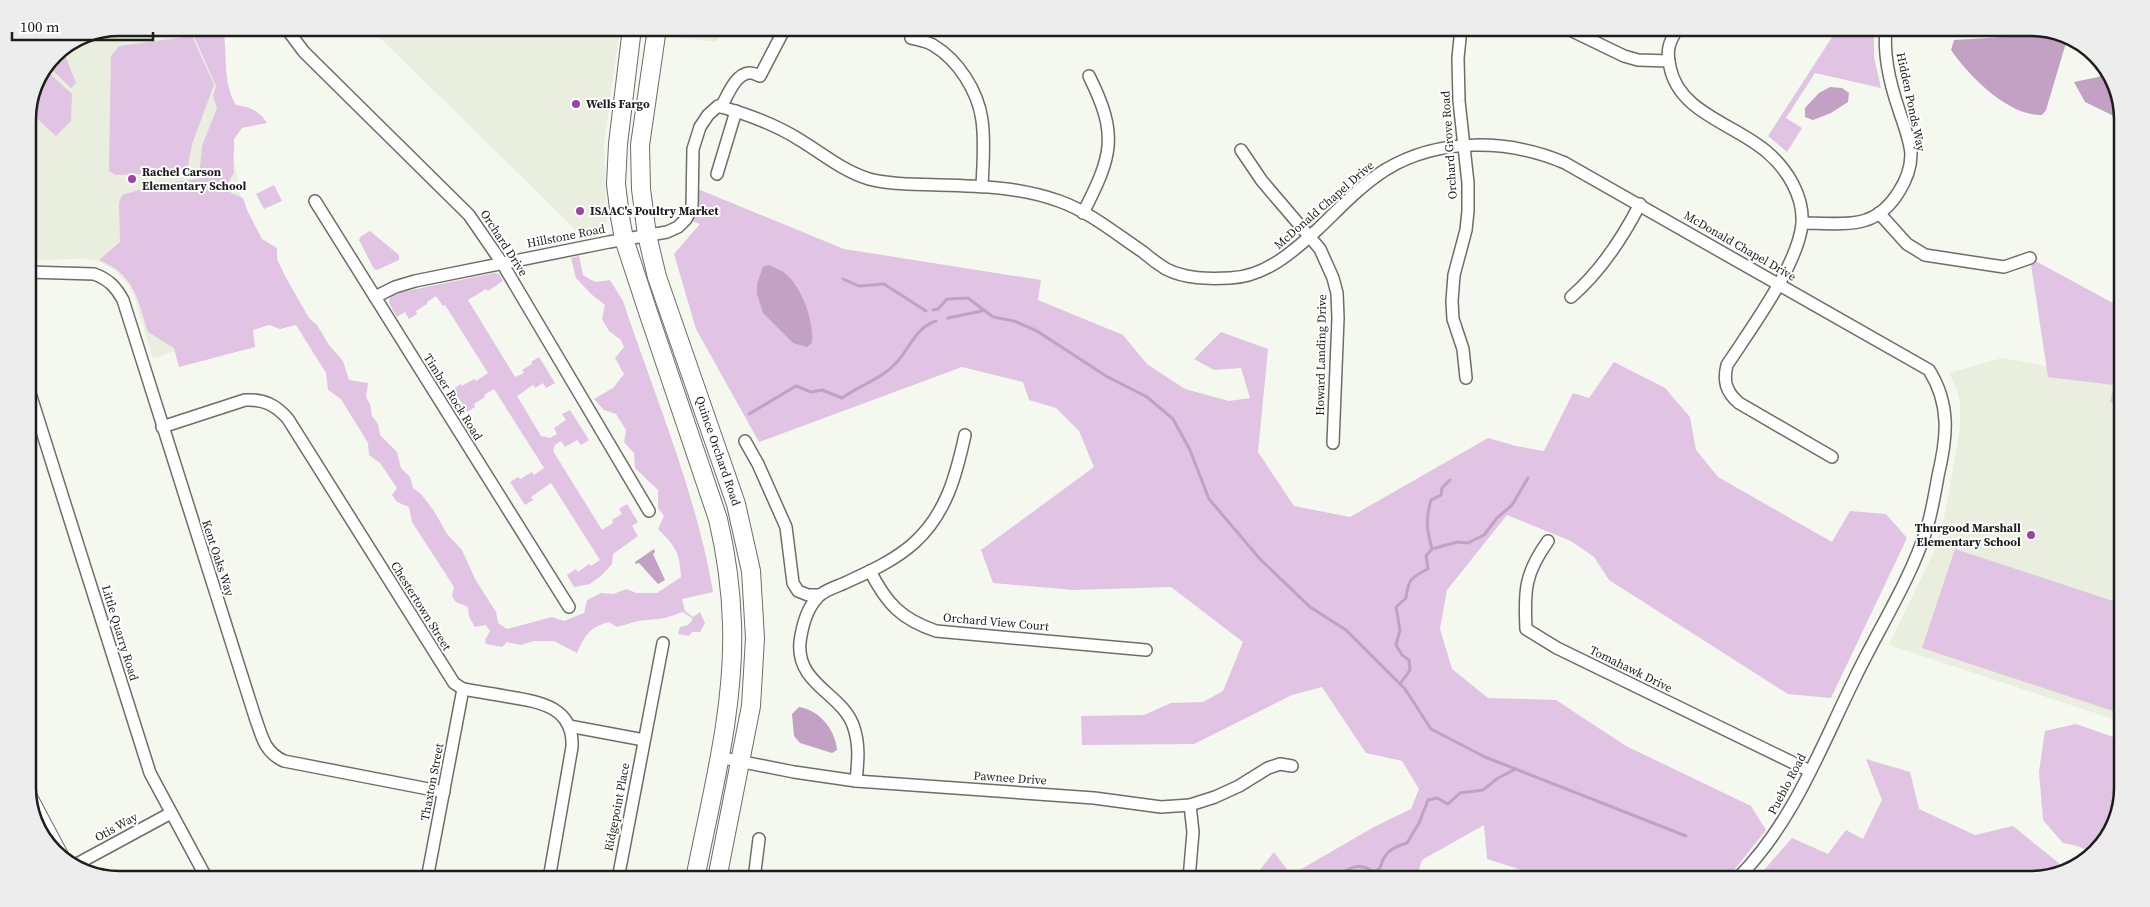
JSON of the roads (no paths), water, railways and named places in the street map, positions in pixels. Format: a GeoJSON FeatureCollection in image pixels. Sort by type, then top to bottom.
{"type":"FeatureCollection","features":[{"type":"Feature","properties":{"kind":"main road","name":"Quince Orchard Road"},"geometry":{"type":"LineString","coordinates":[[632,36],[618,144],[616,184],[624,239],[710,491],[724,546],[731,600],[732,641],[726,716],[697,871]]}},
{"type":"Feature","properties":{"kind":"main road"},"geometry":{"type":"LineString","coordinates":[[634,36],[650,68]]}},
{"type":"Feature","properties":{"kind":"main road","name":"Quince Orchard Road"},"geometry":{"type":"LineString","coordinates":[[656,36],[640,146],[641,189],[647,235],[657,277],[731,488],[746,541],[753,592],[755,638],[751,706],[719,871]]}},
{"type":"Feature","properties":{"kind":"street","name":"Orchard Drive"},"geometry":{"type":"LineString","coordinates":[[292,36],[304,52],[469,215],[502,263],[649,511]]}},
{"type":"Feature","properties":{"kind":"street"},"geometry":{"type":"LineString","coordinates":[[647,235],[667,232],[678,227],[686,219],[692,207],[693,149],[700,127],[708,115],[718,106],[721,107],[732,87],[742,75],[750,72],[760,76],[781,36]]}},
{"type":"Feature","properties":{"kind":"street","name":"Orchard Grove Road"},"geometry":{"type":"LineString","coordinates":[[1460,36],[1458,58],[1459,101],[1468,183],[1468,211],[1466,230],[1454,275],[1452,301],[1454,319],[1463,349],[1466,378]]}},
{"type":"Feature","properties":{"kind":"street"},"geometry":{"type":"LineString","coordinates":[[1583,36],[1624,56],[1638,60],[1669,61]]}},
{"type":"Feature","properties":{"kind":"street"},"geometry":{"type":"LineString","coordinates":[[1673,36],[1669,43],[1669,61],[1672,80],[1680,92],[1700,109],[1766,151],[1790,176],[1798,195],[1802,223],[1798,242],[1779,284],[1727,365],[1726,386],[1739,403],[1832,457]]}},
{"type":"Feature","properties":{"kind":"street","name":"Hidden Ponds Way"},"geometry":{"type":"LineString","coordinates":[[1802,223],[1866,220],[1879,213],[1897,194],[1908,173],[1911,153],[1888,65],[1885,36]]}},
{"type":"Feature","properties":{"kind":"street"},"geometry":{"type":"LineString","coordinates":[[911,38],[931,44],[946,54],[961,71],[974,94],[979,106],[983,135],[982,186]]}},
{"type":"Feature","properties":{"kind":"street"},"geometry":{"type":"LineString","coordinates":[[1082,212],[1102,176],[1109,138],[1107,117],[1089,76]]}},
{"type":"Feature","properties":{"kind":"street","name":"McDonald Chapel Drive"},"geometry":{"type":"LineString","coordinates":[[721,107],[773,124],[801,140],[826,158],[866,178],[903,184],[982,186],[1033,192],[1063,202],[1102,224],[1166,268],[1183,275],[1203,279],[1234,278],[1262,271],[1285,257],[1310,236],[1364,185],[1386,169],[1423,153],[1463,146],[1496,144],[1541,153],[1565,163],[1929,370],[1944,399],[1946,421],[1942,460],[1927,528],[1905,581],[1847,694]]}},
{"type":"Feature","properties":{"kind":"street"},"geometry":{"type":"LineString","coordinates":[[717,174],[736,111]]}},
{"type":"Feature","properties":{"kind":"street","name":"Howard Landing Drive"},"geometry":{"type":"LineString","coordinates":[[1241,150],[1262,181],[1310,236],[1326,260],[1334,278],[1338,318],[1333,443]]}},
{"type":"Feature","properties":{"kind":"street","name":"Timber Rock Road"},"geometry":{"type":"LineString","coordinates":[[314,201],[569,607]]}},
{"type":"Feature","properties":{"kind":"street"},"geometry":{"type":"LineString","coordinates":[[1571,298],[1587,283],[1606,260],[1640,204]]}},
{"type":"Feature","properties":{"kind":"street"},"geometry":{"type":"LineString","coordinates":[[1879,213],[1907,244],[1925,255],[2004,267],[2030,258]]}},
{"type":"Feature","properties":{"kind":"street","name":"Hillstone Road"},"geometry":{"type":"LineString","coordinates":[[375,297],[405,283],[647,235]]}},
{"type":"Feature","properties":{"kind":"street","name":"Kent Oaks Way"},"geometry":{"type":"LineString","coordinates":[[36,272],[94,274],[104,277],[113,285],[123,300],[261,735],[270,753],[284,762],[444,792]]}},
{"type":"Feature","properties":{"kind":"street","name":"Chestertown Street"},"geometry":{"type":"LineString","coordinates":[[162,427],[245,400],[267,402],[282,412],[445,671],[454,683],[463,689]]}},
{"type":"Feature","properties":{"kind":"street","name":"Little Quarry Road"},"geometry":{"type":"LineString","coordinates":[[36,413],[145,760],[159,793],[202,871]]}},
{"type":"Feature","properties":{"kind":"street"},"geometry":{"type":"LineString","coordinates":[[745,441],[758,464],[786,527],[793,583],[798,591],[808,595],[819,595],[870,571],[914,543],[942,509],[957,472],[965,436]]}},
{"type":"Feature","properties":{"kind":"street","name":"Tomahawk Drive"},"geometry":{"type":"LineString","coordinates":[[1548,541],[1534,561],[1527,578],[1526,629],[1558,648],[1810,771]]}},
{"type":"Feature","properties":{"kind":"street","name":"Orchard View Court"},"geometry":{"type":"LineString","coordinates":[[870,571],[881,592],[892,606],[907,619],[936,631],[1146,650]]}},
{"type":"Feature","properties":{"kind":"street"},"geometry":{"type":"LineString","coordinates":[[819,595],[810,607],[803,628],[800,644],[803,664],[813,682],[840,705],[853,725],[859,746],[856,782]]}},
{"type":"Feature","properties":{"kind":"street","name":"Ridgepoint Place"},"geometry":{"type":"LineString","coordinates":[[620,871],[662,643]]}},
{"type":"Feature","properties":{"kind":"street"},"geometry":{"type":"LineString","coordinates":[[463,689],[541,703],[559,712],[569,726],[572,747],[550,871]]}},
{"type":"Feature","properties":{"kind":"street","name":"Thaxton Street"},"geometry":{"type":"LineString","coordinates":[[430,871],[463,689]]}},
{"type":"Feature","properties":{"kind":"street","name":"Pueblo Road"},"geometry":{"type":"LineString","coordinates":[[1745,871],[1764,849],[1792,808],[1847,694]]}},
{"type":"Feature","properties":{"kind":"street"},"geometry":{"type":"LineString","coordinates":[[569,726],[644,740]]}},
{"type":"Feature","properties":{"kind":"street","name":"Pawnee Drive"},"geometry":{"type":"LineString","coordinates":[[718,757],[856,782],[1094,798],[1162,807],[1190,805],[1223,793],[1268,768],[1280,764],[1292,766]]}},
{"type":"Feature","properties":{"kind":"street"},"geometry":{"type":"LineString","coordinates":[[1190,805],[1193,832],[1190,871]]}},
{"type":"Feature","properties":{"kind":"street","name":"Otis Way"},"geometry":{"type":"LineString","coordinates":[[82,861],[171,813]]}},
{"type":"Feature","properties":{"kind":"street"},"geometry":{"type":"LineString","coordinates":[[755,871],[759,840]]}},
{"type":"Feature","properties":{"kind":"waterway"},"geometry":{"type":"LineString","coordinates":[[843,279],[859,286],[884,284],[926,311]]}},
{"type":"Feature","properties":{"kind":"waterway"},"geometry":{"type":"LineString","coordinates":[[933,310],[938,309],[947,299],[968,298],[993,317],[1014,321],[1037,331],[1106,376],[1147,397],[1173,419],[1190,450],[1209,499],[1260,559],[1310,607],[1346,630],[1405,689],[1431,729],[1485,757],[1686,836]]}},
{"type":"Feature","properties":{"kind":"waterway"},"geometry":{"type":"LineString","coordinates":[[948,318],[982,311]]}},
{"type":"Feature","properties":{"kind":"waterway"},"geometry":{"type":"LineString","coordinates":[[749,414],[796,386],[811,392],[822,390],[842,398],[891,368],[918,333],[936,321]]}},
{"type":"Feature","properties":{"kind":"waterway"},"geometry":{"type":"LineString","coordinates":[[1432,549],[1457,542],[1468,543],[1484,535],[1497,518],[1512,505],[1528,478]]}},
{"type":"Feature","properties":{"kind":"waterway"},"geometry":{"type":"LineString","coordinates":[[1400,684],[1410,670],[1409,660],[1402,655],[1396,645],[1400,630],[1396,607],[1406,598],[1411,580],[1428,569],[1426,556],[1432,549],[1427,525],[1429,507],[1431,500],[1441,495],[1442,488],[1450,480]]}},
{"type":"Feature","properties":{"kind":"waterway"},"geometry":{"type":"LineString","coordinates":[[1376,871],[1380,868],[1389,851],[1407,843],[1419,823],[1428,800],[1437,798],[1448,804],[1460,793],[1483,790],[1498,778],[1516,769]]}},
{"type":"Feature","properties":{"kind":"waterway"},"geometry":{"type":"LineString","coordinates":[[1345,871],[1353,867],[1365,867],[1372,871]]}},
{"type":"Feature","properties":{"kind":"place","name":"Wells Fargo"},"geometry":{"type":"Point","coordinates":[576,104]}},
{"type":"Feature","properties":{"kind":"place","name":"Rachel Carson Elementary School"},"geometry":{"type":"Point","coordinates":[132,179]}},
{"type":"Feature","properties":{"kind":"place","name":"ISAAC's Poultry Market"},"geometry":{"type":"Point","coordinates":[580,211]}},
{"type":"Feature","properties":{"kind":"place","name":"Thurgood Marshall Elementary School"},"geometry":{"type":"Point","coordinates":[2031,535]}}]}
